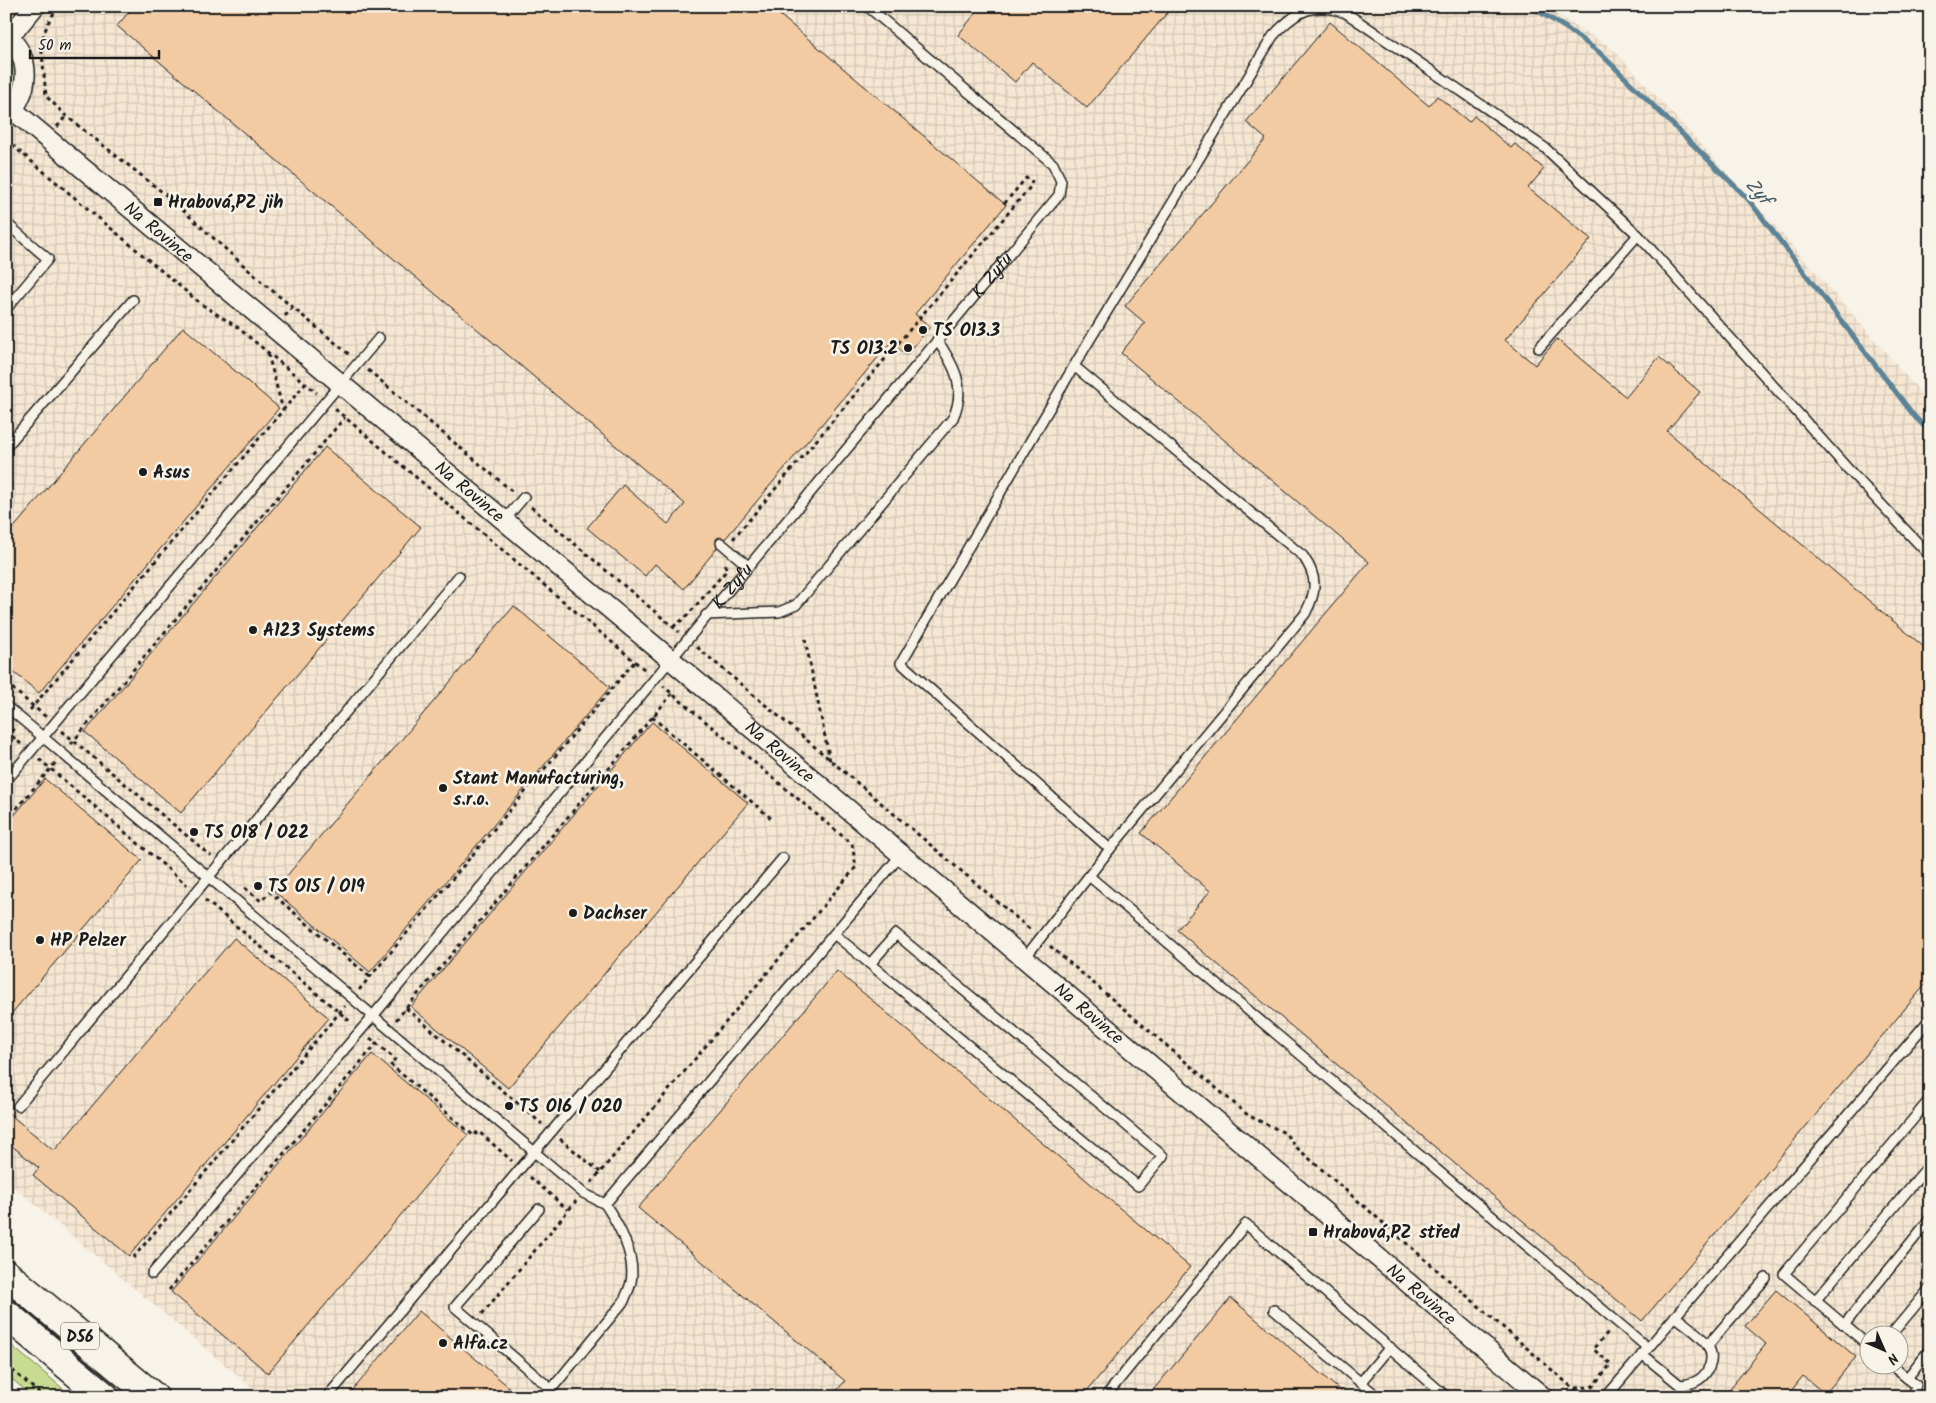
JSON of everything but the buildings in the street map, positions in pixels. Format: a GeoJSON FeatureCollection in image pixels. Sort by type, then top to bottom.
{"type":"FeatureCollection","features":[{"type":"Feature","properties":{"kind":"highway","name":"D56"},"geometry":{"type":"LineString","coordinates":[[6,1274],[154,1397]]}},
{"type":"Feature","properties":{"kind":"highway","name":"D56"},"geometry":{"type":"LineString","coordinates":[[6,1314],[105,1397]]}},
{"type":"Feature","properties":{"kind":"street"},"geometry":{"type":"LineString","coordinates":[[10,113],[22,96],[26,81],[24,65],[19,50],[8,36],[35,6]]}},
{"type":"Feature","properties":{"kind":"street","name":"Na Rovince"},"geometry":{"type":"LineString","coordinates":[[10,113],[670,659],[900,856],[1543,1397]]}},
{"type":"Feature","properties":{"kind":"lane","name":"K Zyfu"},"geometry":{"type":"LineString","coordinates":[[152,1274],[373,1016],[747,565],[1059,195],[1061,181],[1053,164],[867,6]]}},
{"type":"Feature","properties":{"kind":"lane"},"geometry":{"type":"LineString","coordinates":[[1110,849],[901,663],[1074,366],[1273,36],[1295,16],[1315,6],[1330,7],[1346,13],[1545,148],[1638,235],[1848,469],[1930,556]]}},
{"type":"Feature","properties":{"kind":"lane"},"geometry":{"type":"LineString","coordinates":[[6,223],[48,259],[6,309]]}},
{"type":"Feature","properties":{"kind":"lane"},"geometry":{"type":"LineString","coordinates":[[1539,348],[1638,235]]}},
{"type":"Feature","properties":{"kind":"lane"},"geometry":{"type":"LineString","coordinates":[[6,447],[133,300]]}},
{"type":"Feature","properties":{"kind":"lane"},"geometry":{"type":"LineString","coordinates":[[6,781],[379,338]]}},
{"type":"Feature","properties":{"kind":"lane"},"geometry":{"type":"LineString","coordinates":[[706,615],[779,612],[796,606],[953,418],[959,405],[960,387],[956,372],[937,340]]}},
{"type":"Feature","properties":{"kind":"lane"},"geometry":{"type":"LineString","coordinates":[[1024,959],[1110,849],[1305,614],[1316,591],[1315,578],[1311,567],[1303,556],[1074,366]]}},
{"type":"Feature","properties":{"kind":"lane"},"geometry":{"type":"LineString","coordinates":[[504,521],[523,498]]}},
{"type":"Feature","properties":{"kind":"lane"},"geometry":{"type":"LineString","coordinates":[[724,545],[747,565]]}},
{"type":"Feature","properties":{"kind":"lane"},"geometry":{"type":"LineString","coordinates":[[18,1106],[459,576]]}},
{"type":"Feature","properties":{"kind":"lane"},"geometry":{"type":"LineString","coordinates":[[6,706],[583,1193],[605,1204],[618,1224],[631,1264],[631,1282],[624,1301],[545,1397]]}},
{"type":"Feature","properties":{"kind":"lane"},"geometry":{"type":"LineString","coordinates":[[605,1204],[900,856]]}},
{"type":"Feature","properties":{"kind":"lane"},"geometry":{"type":"LineString","coordinates":[[327,1397],[784,858]]}},
{"type":"Feature","properties":{"kind":"lane"},"geometry":{"type":"LineString","coordinates":[[1089,876],[1617,1322],[1680,1385],[1692,1384],[1706,1372],[1713,1354],[1708,1345],[1675,1316]]}},
{"type":"Feature","properties":{"kind":"lane"},"geometry":{"type":"LineString","coordinates":[[834,934],[870,964],[1138,1186],[1163,1156],[896,934],[870,964]]}},
{"type":"Feature","properties":{"kind":"lane"},"geometry":{"type":"LineString","coordinates":[[1606,1397],[1930,1019]]}},
{"type":"Feature","properties":{"kind":"lane"},"geometry":{"type":"LineString","coordinates":[[1858,1336],[1784,1274],[1930,1099]]}},
{"type":"Feature","properties":{"kind":"lane"},"geometry":{"type":"LineString","coordinates":[[1815,1301],[1930,1164]]}},
{"type":"Feature","properties":{"kind":"lane"},"geometry":{"type":"LineString","coordinates":[[539,1209],[455,1307],[551,1389]]}},
{"type":"Feature","properties":{"kind":"lane"},"geometry":{"type":"LineString","coordinates":[[1844,1324],[1930,1220]]}},
{"type":"Feature","properties":{"kind":"lane"},"geometry":{"type":"LineString","coordinates":[[1105,1397],[1246,1224],[1447,1397]]}},
{"type":"Feature","properties":{"kind":"lane"},"geometry":{"type":"LineString","coordinates":[[1708,1345],[1766,1278]]}},
{"type":"Feature","properties":{"kind":"lane"},"geometry":{"type":"LineString","coordinates":[[1898,1326],[1930,1288]]}},
{"type":"Feature","properties":{"kind":"lane"},"geometry":{"type":"LineString","coordinates":[[1274,1310],[1378,1397]]}},
{"type":"Feature","properties":{"kind":"lane"},"geometry":{"type":"LineString","coordinates":[[1361,1382],[1390,1347]]}},
{"type":"Feature","properties":{"kind":"lane"},"geometry":{"type":"LineString","coordinates":[[1907,1378],[1930,1349]]}},
{"type":"Feature","properties":{"kind":"lane"},"geometry":{"type":"LineString","coordinates":[[1904,1376],[1916,1385],[1913,1397]]}},
{"type":"Feature","properties":{"kind":"path"},"geometry":{"type":"LineString","coordinates":[[58,6],[48,23],[41,42],[46,96],[66,116],[166,195],[262,282],[523,498],[1249,1116],[1284,1133],[1296,1147],[1583,1397]]}},
{"type":"Feature","properties":{"kind":"path"},"geometry":{"type":"LineString","coordinates":[[6,140],[201,304],[237,327],[852,844],[856,867],[474,1324]]}},
{"type":"Feature","properties":{"kind":"path"},"geometry":{"type":"LineString","coordinates":[[673,627],[686,617],[725,572],[726,563],[720,554],[724,545],[1013,208],[1033,184],[1032,180],[1026,178],[1005,203],[1013,208]]}},
{"type":"Feature","properties":{"kind":"path"},"geometry":{"type":"LineString","coordinates":[[268,353],[282,410]]}},
{"type":"Feature","properties":{"kind":"path"},"geometry":{"type":"LineString","coordinates":[[6,738],[8,733],[22,720],[305,384]]}},
{"type":"Feature","properties":{"kind":"path"},"geometry":{"type":"LineString","coordinates":[[6,821],[345,417]]}},
{"type":"Feature","properties":{"kind":"path"},"geometry":{"type":"LineString","coordinates":[[806,639],[830,761]]}},
{"type":"Feature","properties":{"kind":"path"},"geometry":{"type":"LineString","coordinates":[[133,1258],[635,662]]}},
{"type":"Feature","properties":{"kind":"path"},"geometry":{"type":"LineString","coordinates":[[6,683],[220,864]]}},
{"type":"Feature","properties":{"kind":"path"},"geometry":{"type":"LineString","coordinates":[[169,1290],[672,694]]}},
{"type":"Feature","properties":{"kind":"path"},"geometry":{"type":"LineString","coordinates":[[652,717],[772,819]]}},
{"type":"Feature","properties":{"kind":"path"},"geometry":{"type":"LineString","coordinates":[[8,733],[395,1059],[389,1066],[474,1136]]}},
{"type":"Feature","properties":{"kind":"path"},"geometry":{"type":"LineString","coordinates":[[245,888],[261,901],[270,892],[370,977]]}},
{"type":"Feature","properties":{"kind":"path"},"geometry":{"type":"LineString","coordinates":[[406,1008],[600,1172]]}},
{"type":"Feature","properties":{"kind":"path"},"geometry":{"type":"LineString","coordinates":[[1573,1388],[1592,1387],[1611,1364],[1593,1349],[1617,1322]]}},
{"type":"Feature","properties":{"kind":"path"},"geometry":{"type":"LineString","coordinates":[[6,1364],[44,1397]]}},
{"type":"Feature","properties":{"kind":"shaded area"},"geometry":{"type":"Polygon","coordinates":[[[6,6],[1542,6],[1612,48],[1760,209],[1930,403],[1930,1397],[263,1397],[6,1180],[6,6]]]}},
{"type":"Feature","properties":{"kind":"green space"},"geometry":{"type":"Polygon","coordinates":[[[6,51],[13,63],[15,76],[13,89],[6,101],[6,51]]]}},
{"type":"Feature","properties":{"kind":"green space"},"geometry":{"type":"Polygon","coordinates":[[[6,1341],[73,1397],[33,1397],[6,1374],[6,1341]]]}},
{"type":"Feature","properties":{"kind":"waterway","name":"Zyf"},"geometry":{"type":"LineString","coordinates":[[1530,6],[1566,28],[1600,53],[1748,199],[1915,417],[1930,432]]}},
{"type":"Feature","properties":{"kind":"place","name":"Hrabová,PZ jih"},"geometry":{"type":"Point","coordinates":[158,202]}},
{"type":"Feature","properties":{"kind":"place","name":"TS O13.3"},"geometry":{"type":"Point","coordinates":[923,330]}},
{"type":"Feature","properties":{"kind":"place","name":"TS O13.2"},"geometry":{"type":"Point","coordinates":[908,348]}},
{"type":"Feature","properties":{"kind":"place","name":"Asus"},"geometry":{"type":"Point","coordinates":[143,472]}},
{"type":"Feature","properties":{"kind":"place","name":"A123 Systems"},"geometry":{"type":"Point","coordinates":[253,630]}},
{"type":"Feature","properties":{"kind":"place","name":"Stant Manufacturing, s.r.o."},"geometry":{"type":"Point","coordinates":[443,788]}},
{"type":"Feature","properties":{"kind":"place","name":"TS O18 / O22"},"geometry":{"type":"Point","coordinates":[194,832]}},
{"type":"Feature","properties":{"kind":"place","name":"TS O15 / O19"},"geometry":{"type":"Point","coordinates":[258,886]}},
{"type":"Feature","properties":{"kind":"place","name":"Dachser"},"geometry":{"type":"Point","coordinates":[573,913]}},
{"type":"Feature","properties":{"kind":"place","name":"HP Pelzer"},"geometry":{"type":"Point","coordinates":[40,940]}},
{"type":"Feature","properties":{"kind":"place","name":"TS O16 / O20"},"geometry":{"type":"Point","coordinates":[509,1106]}},
{"type":"Feature","properties":{"kind":"place","name":"Hrabová,PZ střed"},"geometry":{"type":"Point","coordinates":[1313,1232]}},
{"type":"Feature","properties":{"kind":"place","name":"Alfa.cz"},"geometry":{"type":"Point","coordinates":[443,1343]}}]}
